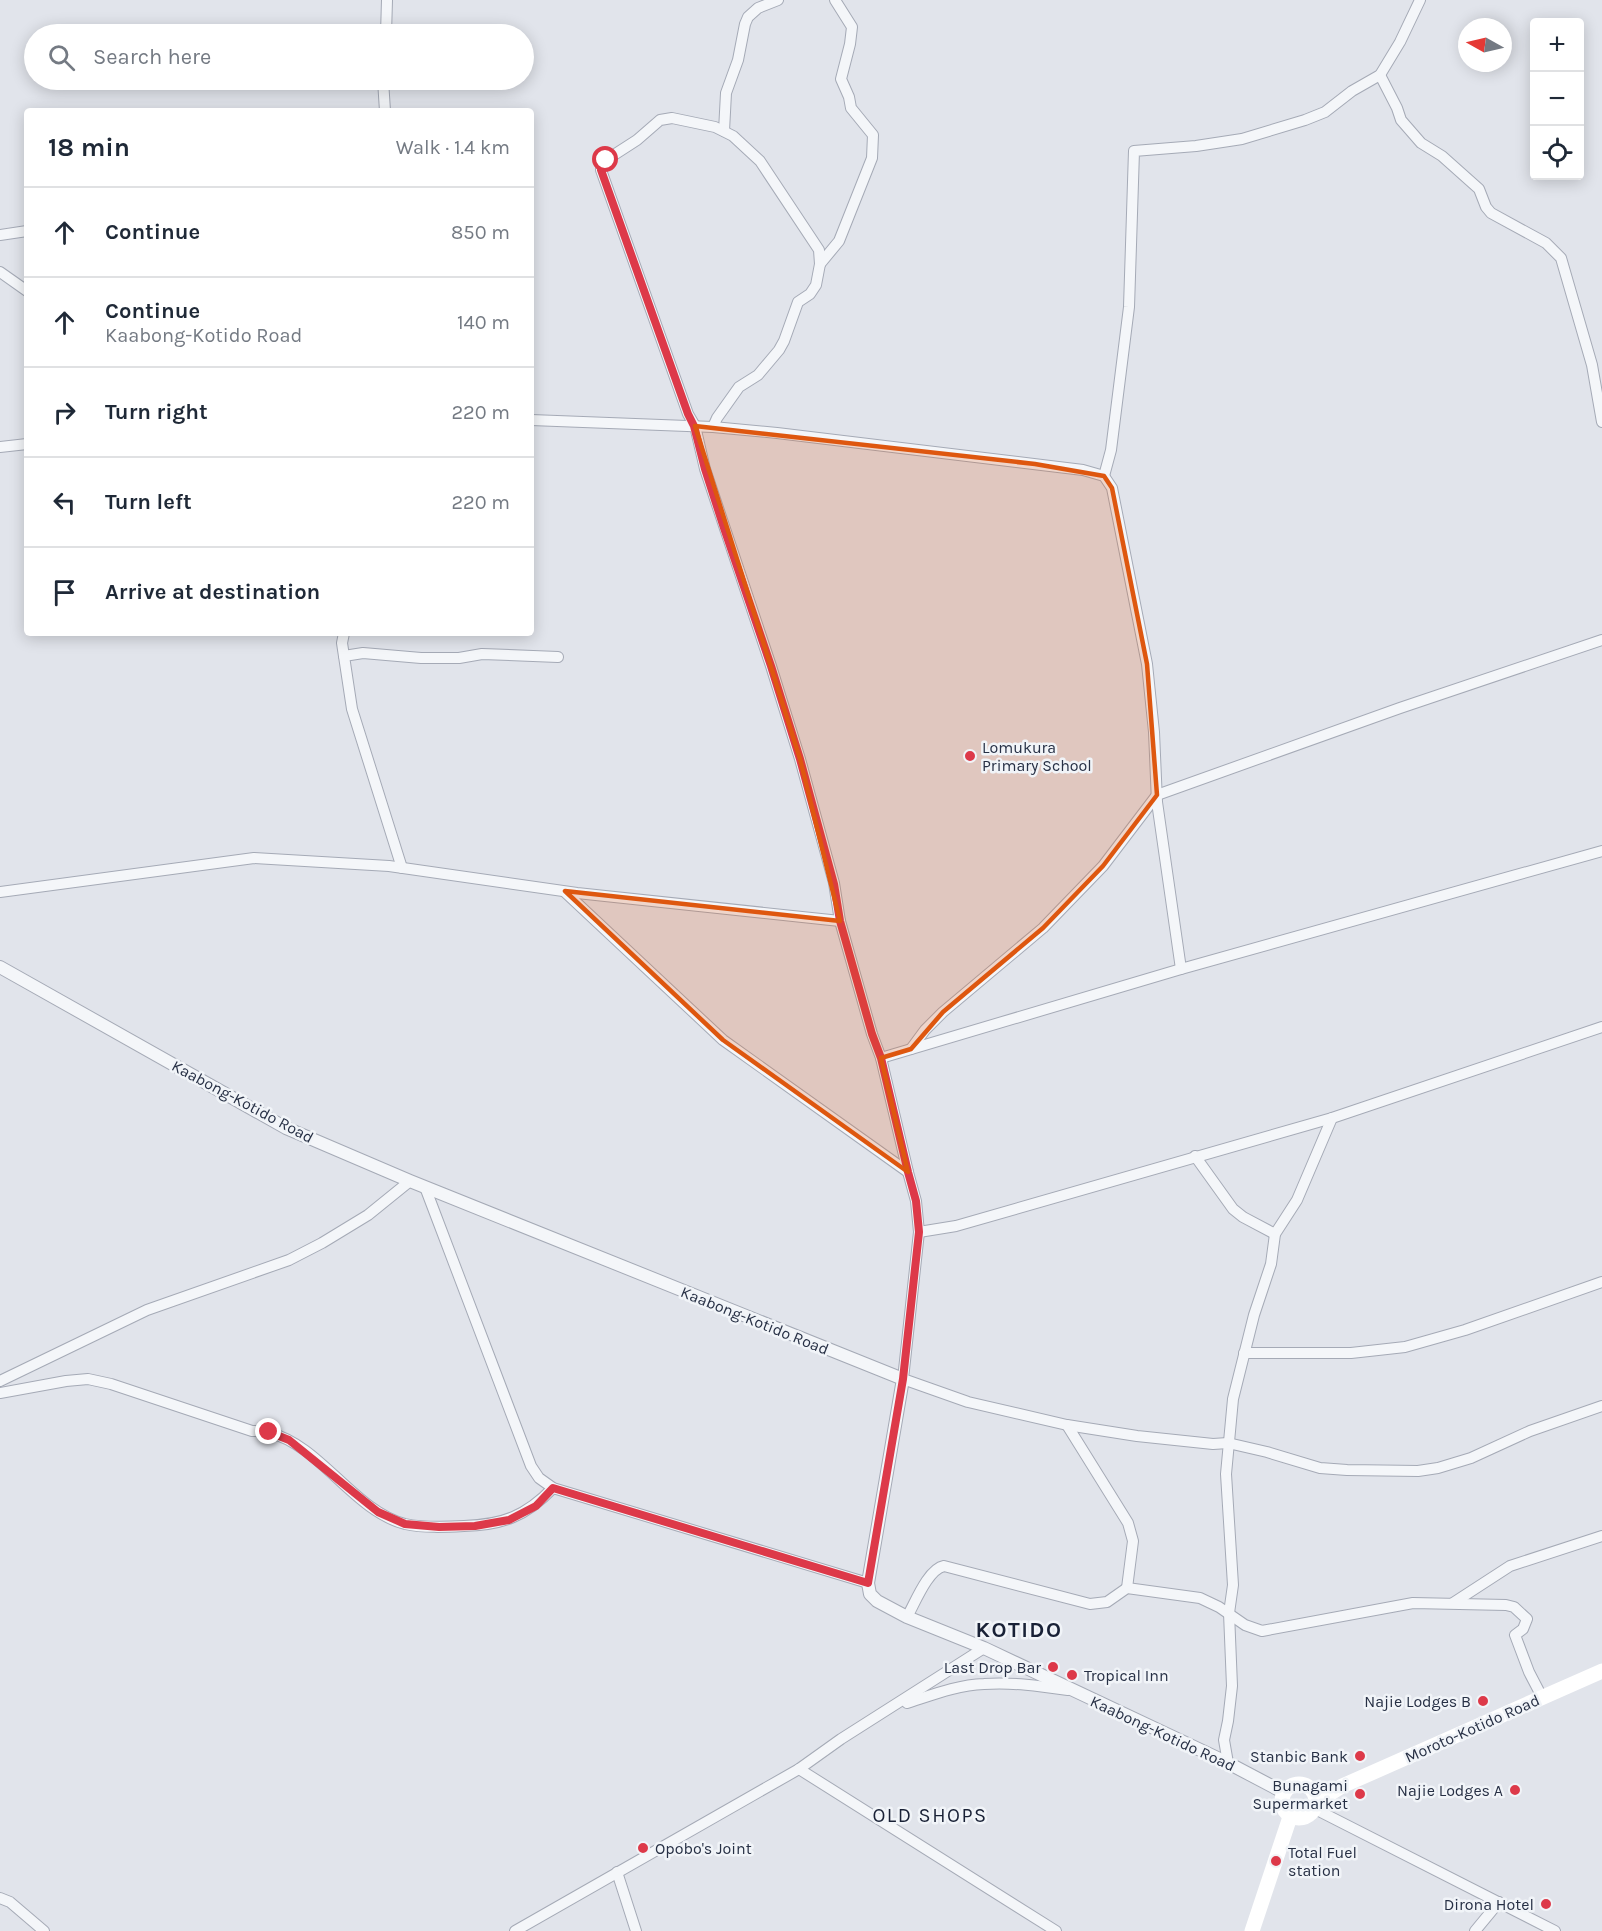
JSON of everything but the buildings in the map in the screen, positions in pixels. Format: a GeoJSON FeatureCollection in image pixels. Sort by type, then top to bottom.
{"type":"FeatureCollection","features":[{"type":"Feature","properties":{"kind":"main road","name":"Moroto-Kotido Road"},"geometry":{"type":"LineString","coordinates":[[1314,1799],[1602,1671]]}},
{"type":"Feature","properties":{"kind":"main road"},"geometry":{"type":"LineString","coordinates":[[1296,1784],[1304,1784],[1314,1799],[1310,1815],[1303,1818],[1290,1817],[1284,1808],[1283,1792],[1296,1784]]}},
{"type":"Feature","properties":{"kind":"main road"},"geometry":{"type":"LineString","coordinates":[[1252,1931],[1290,1817]]}},
{"type":"Feature","properties":{"kind":"street"},"geometry":{"type":"LineString","coordinates":[[386,24],[387,0]]}},
{"type":"Feature","properties":{"kind":"street"},"geometry":{"type":"LineString","coordinates":[[724,131],[726,93],[738,60],[745,24],[752,12],[778,0]]}},
{"type":"Feature","properties":{"kind":"street"},"geometry":{"type":"LineString","coordinates":[[820,264],[839,241],[872,158],[873,148],[873,135],[851,108],[849,97],[841,80],[852,27],[835,0]]}},
{"type":"Feature","properties":{"kind":"street"},"geometry":{"type":"LineString","coordinates":[[1104,476],[1111,450],[1129,307],[1134,151],[1196,146],[1242,139],[1325,112],[1352,91],[1380,75],[1400,42],[1420,0]]}},
{"type":"Feature","properties":{"kind":"street"},"geometry":{"type":"LineString","coordinates":[[1380,75],[1401,120],[1421,143],[1442,156],[1479,189],[1491,213],[1546,243],[1561,258],[1592,365],[1602,422]]}},
{"type":"Feature","properties":{"kind":"street"},"geometry":{"type":"LineString","coordinates":[[384,90],[385,108]]}},
{"type":"Feature","properties":{"kind":"street"},"geometry":{"type":"LineString","coordinates":[[425,1187],[531,1466],[539,1478],[553,1488],[868,1583],[903,1379],[919,1232],[916,1201],[881,1058],[840,921],[834,884],[800,759],[705,469],[694,426],[601,170],[606,160],[637,140],[655,123],[664,119],[715,127],[733,136],[765,167],[815,242],[821,256],[816,285],[810,294],[798,302],[779,350],[758,375],[739,387],[713,427]]}},
{"type":"Feature","properties":{"kind":"street"},"geometry":{"type":"LineString","coordinates":[[0,235],[24,231]]}},
{"type":"Feature","properties":{"kind":"street"},"geometry":{"type":"LineString","coordinates":[[0,272],[24,289]]}},
{"type":"Feature","properties":{"kind":"street"},"geometry":{"type":"LineString","coordinates":[[534,420],[713,427],[777,433],[1083,470],[1104,476],[1112,488],[1147,664],[1154,732],[1157,795],[1181,969]]}},
{"type":"Feature","properties":{"kind":"street"},"geometry":{"type":"LineString","coordinates":[[0,447],[24,444]]}},
{"type":"Feature","properties":{"kind":"street"},"geometry":{"type":"LineString","coordinates":[[343,636],[342,643],[352,709],[402,868]]}},
{"type":"Feature","properties":{"kind":"street"},"geometry":{"type":"LineString","coordinates":[[911,1049],[925,1030],[943,1012],[1043,928],[1103,866],[1157,795],[1400,708],[1602,640]]}},
{"type":"Feature","properties":{"kind":"street"},"geometry":{"type":"LineString","coordinates":[[344,656],[363,653],[421,658],[459,658],[482,654],[558,657]]}},
{"type":"Feature","properties":{"kind":"street"},"geometry":{"type":"LineString","coordinates":[[881,1058],[1181,969],[1602,851]]}},
{"type":"Feature","properties":{"kind":"street"},"geometry":{"type":"LineString","coordinates":[[0,892],[254,858],[402,868],[565,891],[840,921]]}},
{"type":"Feature","properties":{"kind":"street"},"geometry":{"type":"LineString","coordinates":[[565,891],[723,1040],[908,1172]]}},
{"type":"Feature","properties":{"kind":"street","name":"Kaabong-Kotido Road"},"geometry":{"type":"LineString","coordinates":[[0,967],[286,1128],[410,1181],[903,1379]]}},
{"type":"Feature","properties":{"kind":"street"},"geometry":{"type":"LineString","coordinates":[[919,1232],[956,1226],[1332,1118],[1602,1027]]}},
{"type":"Feature","properties":{"kind":"street"},"geometry":{"type":"LineString","coordinates":[[1228,1763],[1224,1740],[1232,1686],[1229,1614],[1233,1585],[1226,1473],[1233,1399],[1244,1353],[1271,1264],[1275,1234],[1297,1200],[1332,1118]]}},
{"type":"Feature","properties":{"kind":"street"},"geometry":{"type":"LineString","coordinates":[[1195,1156],[1233,1209],[1243,1218],[1275,1234]]}},
{"type":"Feature","properties":{"kind":"street"},"geometry":{"type":"LineString","coordinates":[[0,1382],[147,1310],[289,1260],[322,1244],[368,1215],[410,1181]]}},
{"type":"Feature","properties":{"kind":"street"},"geometry":{"type":"LineString","coordinates":[[1244,1353],[1352,1353],[1405,1347],[1465,1330],[1602,1282]]}},
{"type":"Feature","properties":{"kind":"street"},"geometry":{"type":"LineString","coordinates":[[0,1394],[88,1379],[111,1384],[252,1431],[269,1432],[289,1440],[378,1512],[405,1524],[439,1527],[475,1526],[509,1520],[536,1506],[553,1488]]}},
{"type":"Feature","properties":{"kind":"street"},"geometry":{"type":"LineString","coordinates":[[903,1379],[968,1402],[1067,1425],[1137,1436],[1213,1444],[1228,1443],[1320,1468],[1418,1471],[1438,1468],[1471,1458],[1530,1431],[1602,1406]]}},
{"type":"Feature","properties":{"kind":"street"},"geometry":{"type":"LineString","coordinates":[[1067,1425],[1128,1522],[1133,1541],[1127,1588]]}},
{"type":"Feature","properties":{"kind":"street"},"geometry":{"type":"LineString","coordinates":[[1453,1603],[1510,1566],[1602,1536]]}},
{"type":"Feature","properties":{"kind":"street"},"geometry":{"type":"LineString","coordinates":[[907,1617],[931,1574],[940,1566],[1090,1604],[1107,1602],[1127,1588],[1200,1598],[1245,1626],[1262,1631],[1413,1603],[1506,1605],[1514,1607],[1527,1619],[1523,1629],[1515,1635],[1529,1672],[1542,1697]]}},
{"type":"Feature","properties":{"kind":"street","name":"Kaabong-Kotido Road"},"geometry":{"type":"LineString","coordinates":[[868,1583],[870,1594],[877,1601],[907,1617],[984,1648],[1228,1763],[1283,1792]]}},
{"type":"Feature","properties":{"kind":"street"},"geometry":{"type":"LineString","coordinates":[[515,1931],[799,1769],[841,1739],[984,1648]]}},
{"type":"Feature","properties":{"kind":"street"},"geometry":{"type":"LineString","coordinates":[[895,1706],[950,1689],[983,1684],[1026,1684],[1074,1691]]}},
{"type":"Feature","properties":{"kind":"street"},"geometry":{"type":"LineString","coordinates":[[799,1769],[1056,1931]]}},
{"type":"Feature","properties":{"kind":"street"},"geometry":{"type":"LineString","coordinates":[[1314,1799],[1555,1931]]}},
{"type":"Feature","properties":{"kind":"street"},"geometry":{"type":"LineString","coordinates":[[617,1872],[636,1931]]}},
{"type":"Feature","properties":{"kind":"street"},"geometry":{"type":"LineString","coordinates":[[0,1898],[10,1902],[44,1931]]}},
{"type":"Feature","properties":{"kind":"street"},"geometry":{"type":"LineString","coordinates":[[1475,1931],[1499,1902]]}},
{"type":"Feature","properties":{"kind":"highlighted area"},"geometry":{"type":"Polygon","coordinates":[[[695,426],[1035,464],[1104,476],[1112,488],[1147,664],[1157,795],[1103,866],[1043,928],[943,1012],[911,1049],[881,1058],[908,1172],[723,1040],[565,891],[840,921],[800,759],[695,426]]]}},
{"type":"Feature","properties":{"kind":"place","name":"Lomukura Primary School"},"geometry":{"type":"Point","coordinates":[970,756]}},
{"type":"Feature","properties":{"kind":"place","name":"Last Drop Bar"},"geometry":{"type":"Point","coordinates":[1053,1667]}},
{"type":"Feature","properties":{"kind":"place","name":"Tropical Inn"},"geometry":{"type":"Point","coordinates":[1072,1675]}},
{"type":"Feature","properties":{"kind":"place","name":"Najie Lodges B"},"geometry":{"type":"Point","coordinates":[1483,1701]}},
{"type":"Feature","properties":{"kind":"place","name":"Stanbic Bank"},"geometry":{"type":"Point","coordinates":[1360,1756]}},
{"type":"Feature","properties":{"kind":"place","name":"Najie Lodges A"},"geometry":{"type":"Point","coordinates":[1515,1790]}},
{"type":"Feature","properties":{"kind":"place","name":"Bunagami Supermarket"},"geometry":{"type":"Point","coordinates":[1360,1794]}},
{"type":"Feature","properties":{"kind":"place","name":"Opobo's Joint"},"geometry":{"type":"Point","coordinates":[643,1848]}},
{"type":"Feature","properties":{"kind":"place","name":"Total Fuel station"},"geometry":{"type":"Point","coordinates":[1276,1861]}},
{"type":"Feature","properties":{"kind":"place","name":"Dirona Hotel"},"geometry":{"type":"Point","coordinates":[1546,1904]}},
{"type":"Feature","properties":{"kind":"district","name":"KOTIDO"},"geometry":{"type":"Point","coordinates":[1019,1629]}},
{"type":"Feature","properties":{"kind":"district","name":"OLD SHOPS"},"geometry":{"type":"Point","coordinates":[930,1815]}},
{"type":"Feature","properties":{"kind":"route"},"geometry":{"type":"LineString","coordinates":[[269,1432],[289,1440],[306,1452],[378,1512],[405,1524],[439,1527],[475,1526],[509,1520],[536,1506],[553,1488],[868,1583],[903,1379],[919,1232],[916,1201],[881,1058],[840,921],[834,884],[800,759],[705,469],[694,426],[601,170],[606,160]]}}]}
